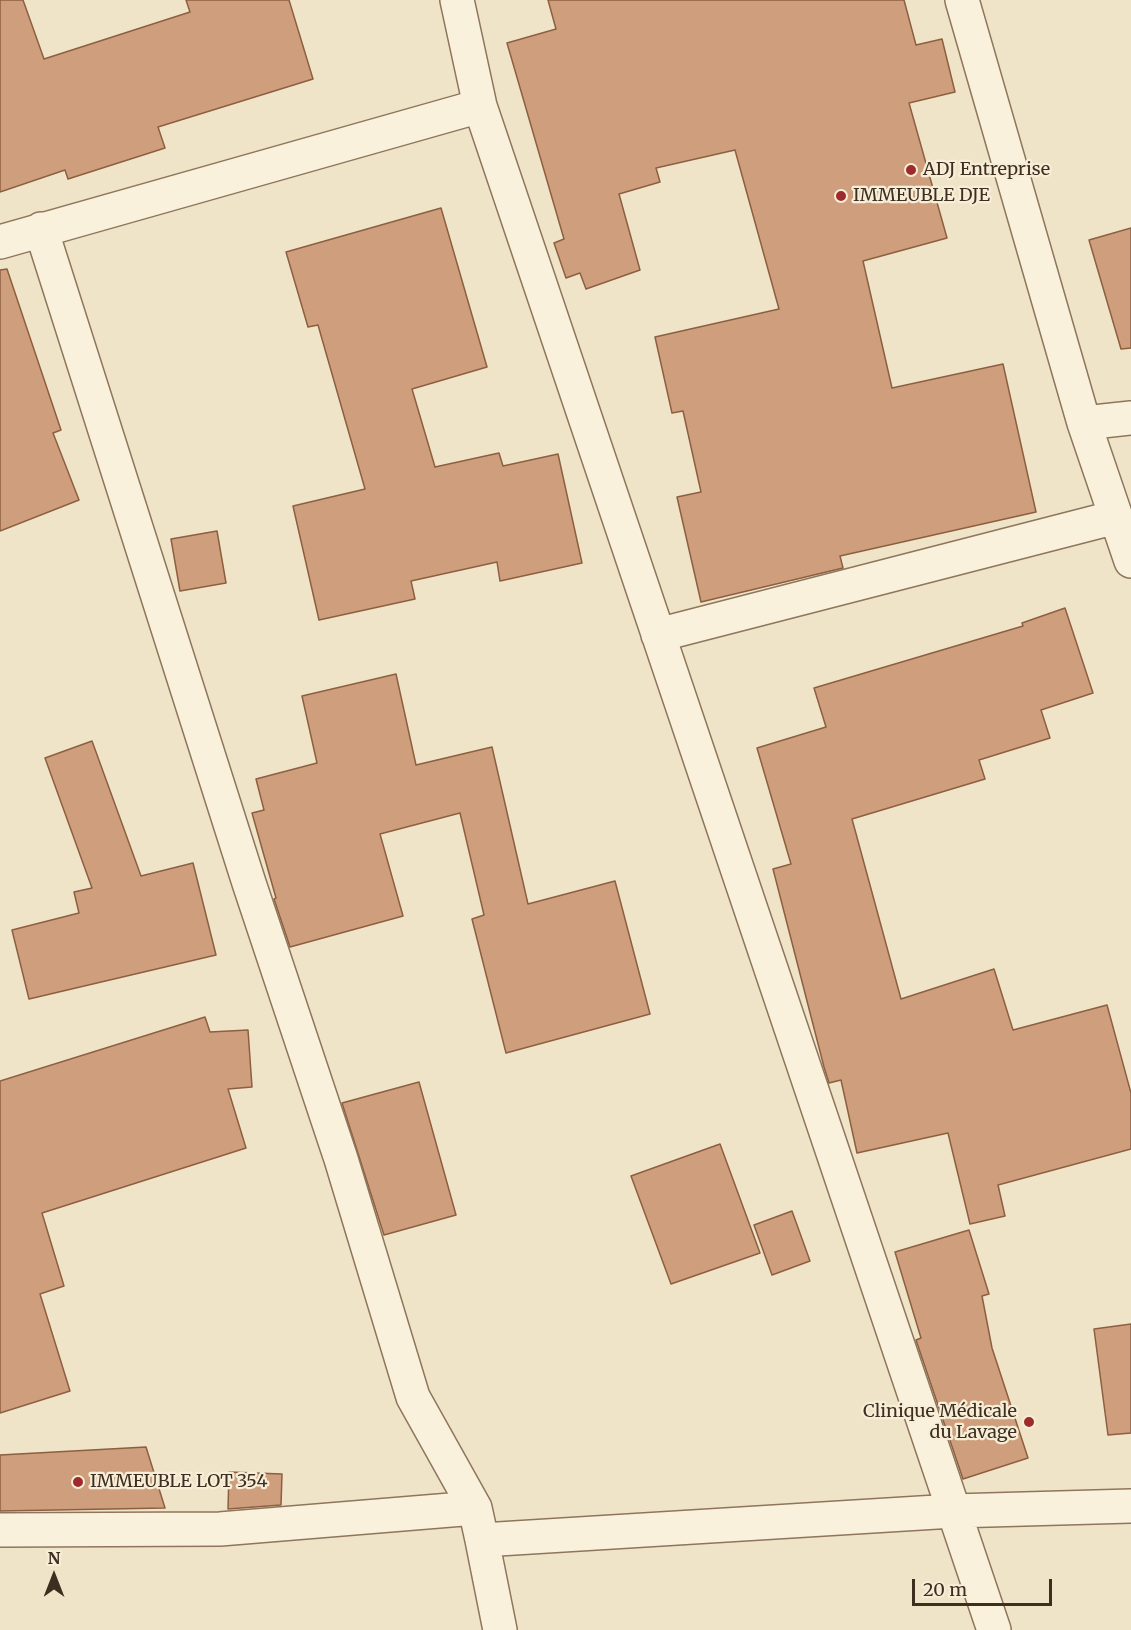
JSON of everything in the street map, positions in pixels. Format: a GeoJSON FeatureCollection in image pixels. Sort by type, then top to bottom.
{"type":"FeatureCollection","features":[{"type":"Feature","properties":{"kind":"street"},"geometry":{"type":"LineString","coordinates":[[457,0],[480,106],[994,1630]]}},
{"type":"Feature","properties":{"kind":"street"},"geometry":{"type":"LineString","coordinates":[[962,0],[1084,423],[1131,561]]}},
{"type":"Feature","properties":{"kind":"street"},"geometry":{"type":"LineString","coordinates":[[0,242],[480,106]]}},
{"type":"Feature","properties":{"kind":"street"},"geometry":{"type":"LineString","coordinates":[[41,229],[249,883],[341,1159],[412,1397],[475,1508],[500,1630]]}},
{"type":"Feature","properties":{"kind":"street"},"geometry":{"type":"LineString","coordinates":[[1084,423],[1131,418]]}},
{"type":"Feature","properties":{"kind":"street"},"geometry":{"type":"LineString","coordinates":[[658,634],[1116,517]]}},
{"type":"Feature","properties":{"kind":"street"},"geometry":{"type":"LineString","coordinates":[[482,1540],[953,1511],[1131,1506]]}},
{"type":"Feature","properties":{"kind":"street"},"geometry":{"type":"LineString","coordinates":[[0,1530],[220,1529],[475,1508]]}},
{"type":"Feature","properties":{"kind":"building"},"geometry":{"type":"Polygon","coordinates":[[[0,0],[23,0],[44,59],[190,12],[186,0],[289,0],[313,79],[158,127],[165,148],[68,179],[65,170],[0,192],[0,0]]]}},
{"type":"Feature","properties":{"kind":"building"},"geometry":{"type":"Polygon","coordinates":[[[548,0],[904,0],[916,45],[942,39],[955,92],[909,103],[947,238],[863,261],[892,388],[1003,364],[1036,512],[840,556],[843,568],[701,602],[677,497],[701,492],[683,411],[672,413],[655,337],[779,309],[735,150],[656,168],[660,182],[619,194],[640,270],[586,289],[580,273],[566,278],[554,243],[564,239],[507,43],[556,29],[548,0]]]}},
{"type":"Feature","properties":{"kind":"building"},"geometry":{"type":"Polygon","coordinates":[[[441,208],[487,367],[412,389],[435,467],[499,453],[503,466],[558,454],[582,563],[500,581],[497,562],[411,581],[415,599],[319,620],[293,506],[365,489],[318,325],[308,327],[286,252],[441,208]]]}},
{"type":"Feature","properties":{"kind":"building"},"geometry":{"type":"Polygon","coordinates":[[[1131,228],[1131,348],[1121,349],[1089,240],[1131,228]]]}},
{"type":"Feature","properties":{"kind":"building"},"geometry":{"type":"Polygon","coordinates":[[[7,269],[61,430],[53,433],[79,500],[0,531],[0,270],[7,269]]]}},
{"type":"Feature","properties":{"kind":"building"},"geometry":{"type":"Polygon","coordinates":[[[217,531],[226,583],[180,591],[171,539],[217,531]]]}},
{"type":"Feature","properties":{"kind":"building"},"geometry":{"type":"Polygon","coordinates":[[[1065,608],[1093,693],[1041,710],[1050,738],[979,760],[985,779],[852,819],[901,999],[994,969],[1013,1030],[1107,1005],[1131,1093],[1131,1149],[998,1185],[1005,1216],[970,1224],[948,1133],[857,1153],[841,1080],[829,1083],[824,1067],[773,869],[791,864],[757,748],[826,727],[814,688],[1023,626],[1022,623],[1065,608]]]}},
{"type":"Feature","properties":{"kind":"building"},"geometry":{"type":"Polygon","coordinates":[[[396,674],[416,765],[492,747],[528,904],[615,881],[650,1014],[506,1053],[472,919],[484,915],[460,813],[380,834],[403,916],[290,947],[274,899],[276,898],[252,813],[264,810],[256,779],[317,763],[302,696],[396,674]]]}},
{"type":"Feature","properties":{"kind":"building"},"geometry":{"type":"Polygon","coordinates":[[[92,741],[141,876],[193,863],[216,955],[29,999],[12,930],[79,913],[74,892],[92,888],[45,758],[92,741]]]}},
{"type":"Feature","properties":{"kind":"building"},"geometry":{"type":"Polygon","coordinates":[[[205,1017],[210,1032],[248,1030],[252,1087],[228,1089],[246,1148],[42,1213],[64,1286],[40,1294],[70,1391],[0,1413],[0,1081],[205,1017]]]}},
{"type":"Feature","properties":{"kind":"building"},"geometry":{"type":"Polygon","coordinates":[[[419,1082],[456,1215],[384,1235],[342,1103],[419,1082]]]}},
{"type":"Feature","properties":{"kind":"building"},"geometry":{"type":"Polygon","coordinates":[[[720,1144],[760,1253],[671,1284],[631,1176],[720,1144]]]}},
{"type":"Feature","properties":{"kind":"building"},"geometry":{"type":"Polygon","coordinates":[[[792,1211],[810,1261],[772,1275],[754,1225],[792,1211]]]}},
{"type":"Feature","properties":{"kind":"building"},"geometry":{"type":"Polygon","coordinates":[[[969,1230],[989,1294],[982,1296],[992,1348],[1028,1458],[963,1479],[916,1340],[921,1338],[895,1252],[969,1230]]]}},
{"type":"Feature","properties":{"kind":"building"},"geometry":{"type":"Polygon","coordinates":[[[1131,1324],[1131,1433],[1108,1435],[1094,1329],[1131,1324]]]}},
{"type":"Feature","properties":{"kind":"building","name":"IMMEUBLE LOT 354"},"geometry":{"type":"Polygon","coordinates":[[[146,1447],[165,1508],[0,1511],[0,1455],[146,1447]]]}},
{"type":"Feature","properties":{"kind":"building"},"geometry":{"type":"Polygon","coordinates":[[[229,1472],[282,1474],[281,1505],[228,1509],[229,1472]]]}},
{"type":"Feature","properties":{"kind":"place","name":"ADJ Entreprise"},"geometry":{"type":"Point","coordinates":[911,170]}},
{"type":"Feature","properties":{"kind":"place","name":"IMMEUBLE DJE"},"geometry":{"type":"Point","coordinates":[841,196]}},
{"type":"Feature","properties":{"kind":"place","name":"Clinique Médicale du Lavage"},"geometry":{"type":"Point","coordinates":[1029,1422]}},
{"type":"Feature","properties":{"kind":"place","name":"IMMEUBLE LOT 354"},"geometry":{"type":"Point","coordinates":[78,1482]}}]}
